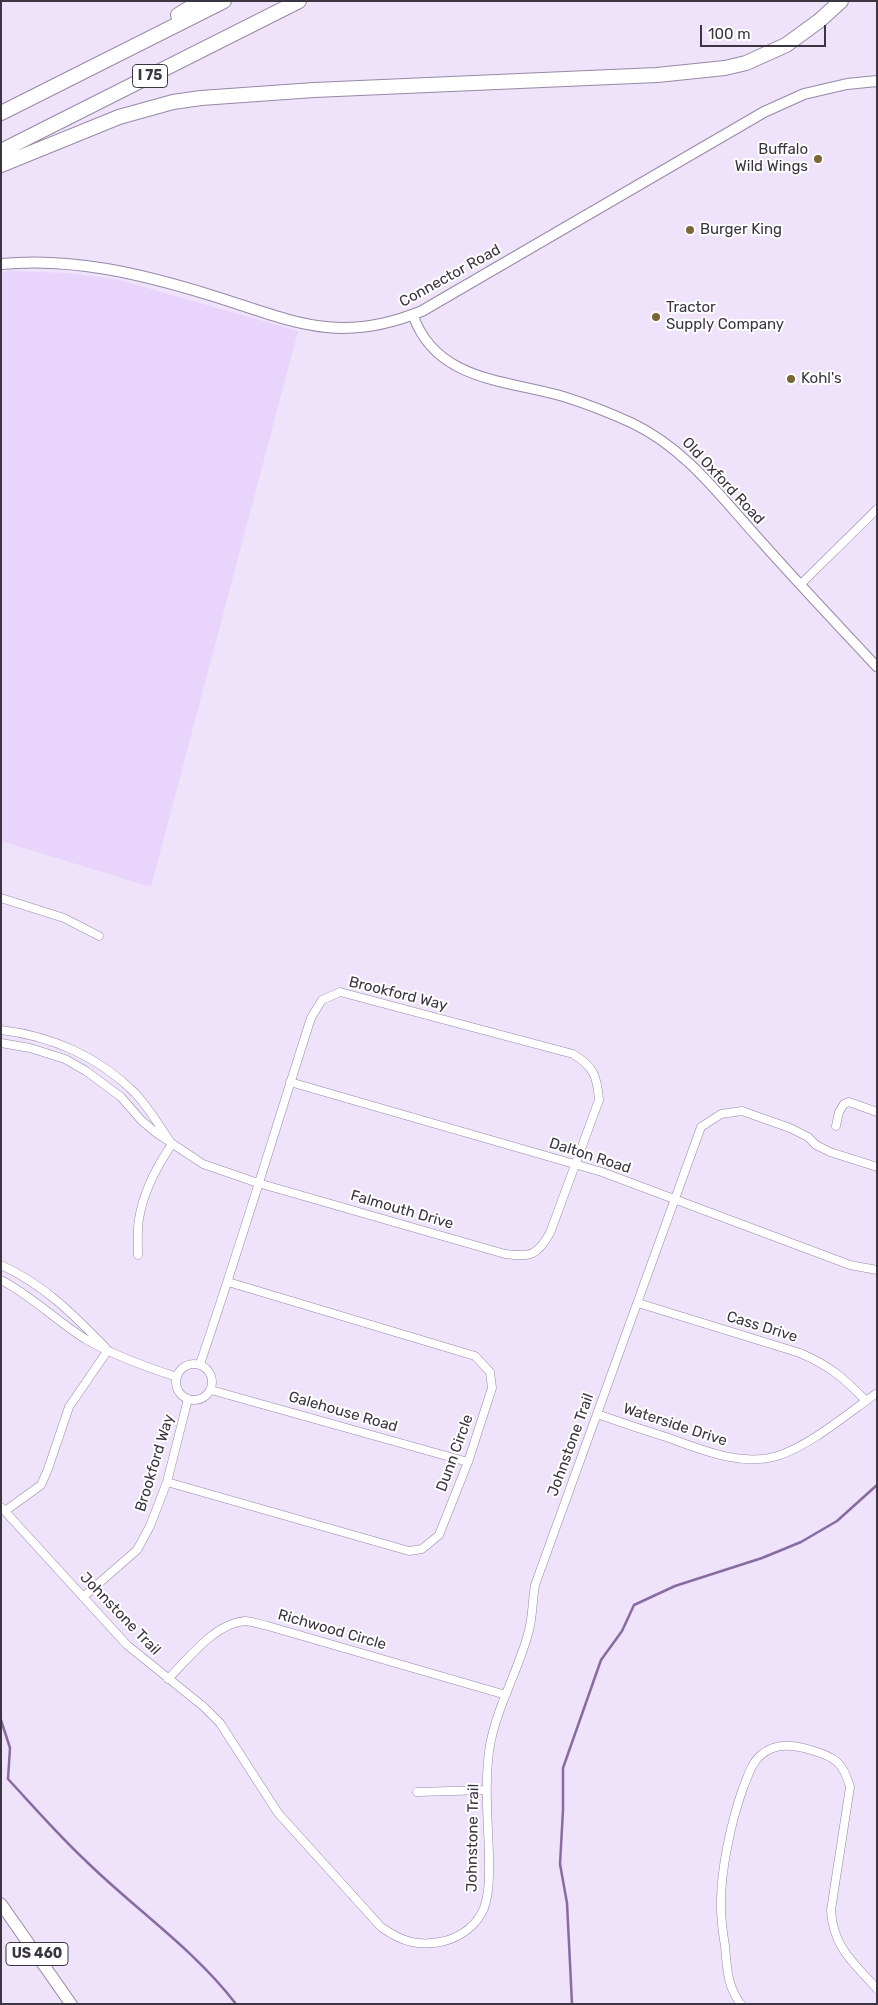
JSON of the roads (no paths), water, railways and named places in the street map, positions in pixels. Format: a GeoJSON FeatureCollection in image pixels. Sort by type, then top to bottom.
{"type":"FeatureCollection","features":[{"type":"Feature","properties":{"kind":"highway"},"geometry":{"type":"LineString","coordinates":[[1,111],[45,84],[126,43],[201,1]]}},
{"type":"Feature","properties":{"kind":"highway","name":"I 75"},"geometry":{"type":"LineString","coordinates":[[1,111],[224,1]]}},
{"type":"Feature","properties":{"kind":"highway","name":"I 75"},"geometry":{"type":"LineString","coordinates":[[1,151],[299,1]]}},
{"type":"Feature","properties":{"kind":"highway"},"geometry":{"type":"LineString","coordinates":[[1,165],[119,117],[164,104],[201,98],[314,90],[657,75],[725,68],[746,63],[786,45],[819,21],[841,1]]}},
{"type":"Feature","properties":{"kind":"main road","name":"Connector Road"},"geometry":{"type":"LineString","coordinates":[[1,264],[59,263],[110,269],[209,295],[285,320],[324,327],[348,329],[395,322],[413,315],[532,248],[764,112],[804,94],[847,84],[877,82]]}},
{"type":"Feature","properties":{"kind":"main road","name":"US 460"},"geometry":{"type":"LineString","coordinates":[[1,1904],[71,2004]]}},
{"type":"Feature","properties":{"kind":"street","name":"Old Oxford Road"},"geometry":{"type":"LineString","coordinates":[[413,315],[425,336],[436,350],[447,361],[462,370],[578,401],[618,416],[665,441],[704,477],[877,667]]}},
{"type":"Feature","properties":{"kind":"street"},"geometry":{"type":"LineString","coordinates":[[800,584],[875,514]]}},
{"type":"Feature","properties":{"kind":"street"},"geometry":{"type":"LineString","coordinates":[[1,898],[64,918],[99,936]]}},
{"type":"Feature","properties":{"kind":"street","name":"Brookford Way"},"geometry":{"type":"LineString","coordinates":[[200,1364],[228,1282],[311,1018],[322,1000],[340,992],[572,1054],[586,1062],[593,1070],[598,1083],[600,1100],[576,1165]]}},
{"type":"Feature","properties":{"kind":"street","name":"Falmouth Drive"},"geometry":{"type":"LineString","coordinates":[[1,1030],[19,1032],[59,1044],[89,1058],[112,1072],[137,1095],[172,1144]]}},
{"type":"Feature","properties":{"kind":"street","name":"Falmouth Drive"},"geometry":{"type":"LineString","coordinates":[[1,1043],[30,1048],[65,1059],[86,1071],[121,1097],[141,1120],[172,1144],[203,1164],[258,1183],[505,1254],[524,1256],[542,1249],[576,1165]]}},
{"type":"Feature","properties":{"kind":"street","name":"Dalton Road"},"geometry":{"type":"LineString","coordinates":[[290,1082],[602,1172],[850,1265],[877,1270]]}},
{"type":"Feature","properties":{"kind":"street"},"geometry":{"type":"LineString","coordinates":[[836,1126],[839,1112],[844,1104],[849,1102],[877,1112]]}},
{"type":"Feature","properties":{"kind":"street","name":"Johnstone Trail"},"geometry":{"type":"LineString","coordinates":[[3,1509],[127,1645],[204,1707],[220,1724],[278,1813],[381,1927],[398,1939],[432,1944],[449,1940],[464,1933],[474,1924],[483,1909],[489,1879],[488,1760],[491,1743],[506,1695],[531,1623],[535,1585],[702,1127],[720,1114],[742,1111],[790,1128],[808,1137],[816,1145],[830,1152],[877,1167]]}},
{"type":"Feature","properties":{"kind":"street"},"geometry":{"type":"LineString","coordinates":[[138,1255],[139,1219],[148,1188],[172,1144]]}},
{"type":"Feature","properties":{"kind":"street"},"geometry":{"type":"LineString","coordinates":[[1,1265],[29,1279],[49,1293],[108,1350]]}},
{"type":"Feature","properties":{"kind":"street"},"geometry":{"type":"LineString","coordinates":[[21,1292],[29,1279]]}},
{"type":"Feature","properties":{"kind":"street"},"geometry":{"type":"LineString","coordinates":[[1,1280],[88,1340],[131,1362],[177,1377],[183,1368],[188,1365],[200,1364],[211,1375],[213,1380],[211,1390]]}},
{"type":"Feature","properties":{"kind":"street","name":"Dunn Circle"},"geometry":{"type":"LineString","coordinates":[[167,1482],[408,1551],[422,1549],[440,1535],[468,1462],[492,1388],[490,1372],[475,1356],[228,1282]]}},
{"type":"Feature","properties":{"kind":"street","name":"Cass Drive"},"geometry":{"type":"LineString","coordinates":[[638,1303],[822,1362],[838,1374],[866,1401]]}},
{"type":"Feature","properties":{"kind":"street"},"geometry":{"type":"LineString","coordinates":[[3,1509],[41,1485],[69,1407],[108,1350]]}},
{"type":"Feature","properties":{"kind":"street","name":"Brookford Way"},"geometry":{"type":"LineString","coordinates":[[177,1377],[176,1386],[181,1394],[188,1399],[202,1399],[211,1390]]}},
{"type":"Feature","properties":{"kind":"street","name":"Galehouse Road"},"geometry":{"type":"LineString","coordinates":[[211,1390],[468,1462]]}},
{"type":"Feature","properties":{"kind":"street","name":"Waterside Drive"},"geometry":{"type":"LineString","coordinates":[[597,1414],[717,1455],[744,1459],[765,1459],[778,1456],[804,1443],[877,1393]]}},
{"type":"Feature","properties":{"kind":"street","name":"Brookford Way"},"geometry":{"type":"LineString","coordinates":[[83,1598],[136,1550],[150,1526],[167,1482],[188,1399]]}},
{"type":"Feature","properties":{"kind":"street","name":"Richwood Circle"},"geometry":{"type":"LineString","coordinates":[[168,1679],[202,1645],[224,1627],[246,1621],[506,1695]]}},
{"type":"Feature","properties":{"kind":"street"},"geometry":{"type":"LineString","coordinates":[[741,2004],[733,1994],[727,1976],[721,1908],[733,1816],[751,1769],[760,1755],[781,1745],[797,1746],[828,1755],[840,1763],[846,1774],[850,1786],[831,1910],[832,1925],[836,1940],[877,1989]]}},
{"type":"Feature","properties":{"kind":"street"},"geometry":{"type":"LineString","coordinates":[[417,1792],[488,1790]]}},
{"type":"Feature","properties":{"kind":"waterway"},"geometry":{"type":"LineString","coordinates":[[572,2004],[567,1903],[560,1864],[563,1768],[601,1660],[622,1631],[634,1605],[675,1586],[762,1558],[801,1542],[837,1521],[877,1485]]}},
{"type":"Feature","properties":{"kind":"waterway"},"geometry":{"type":"LineString","coordinates":[[1,1720],[10,1748],[8,1779],[57,1832],[106,1880],[202,1965],[236,2004]]}},
{"type":"Feature","properties":{"kind":"place","name":"Buffalo Wild Wings"},"geometry":{"type":"Point","coordinates":[818,159]}},
{"type":"Feature","properties":{"kind":"place","name":"Burger King"},"geometry":{"type":"Point","coordinates":[690,230]}},
{"type":"Feature","properties":{"kind":"place","name":"Tractor Supply Company"},"geometry":{"type":"Point","coordinates":[656,317]}},
{"type":"Feature","properties":{"kind":"place","name":"Kohl's"},"geometry":{"type":"Point","coordinates":[791,379]}}]}
